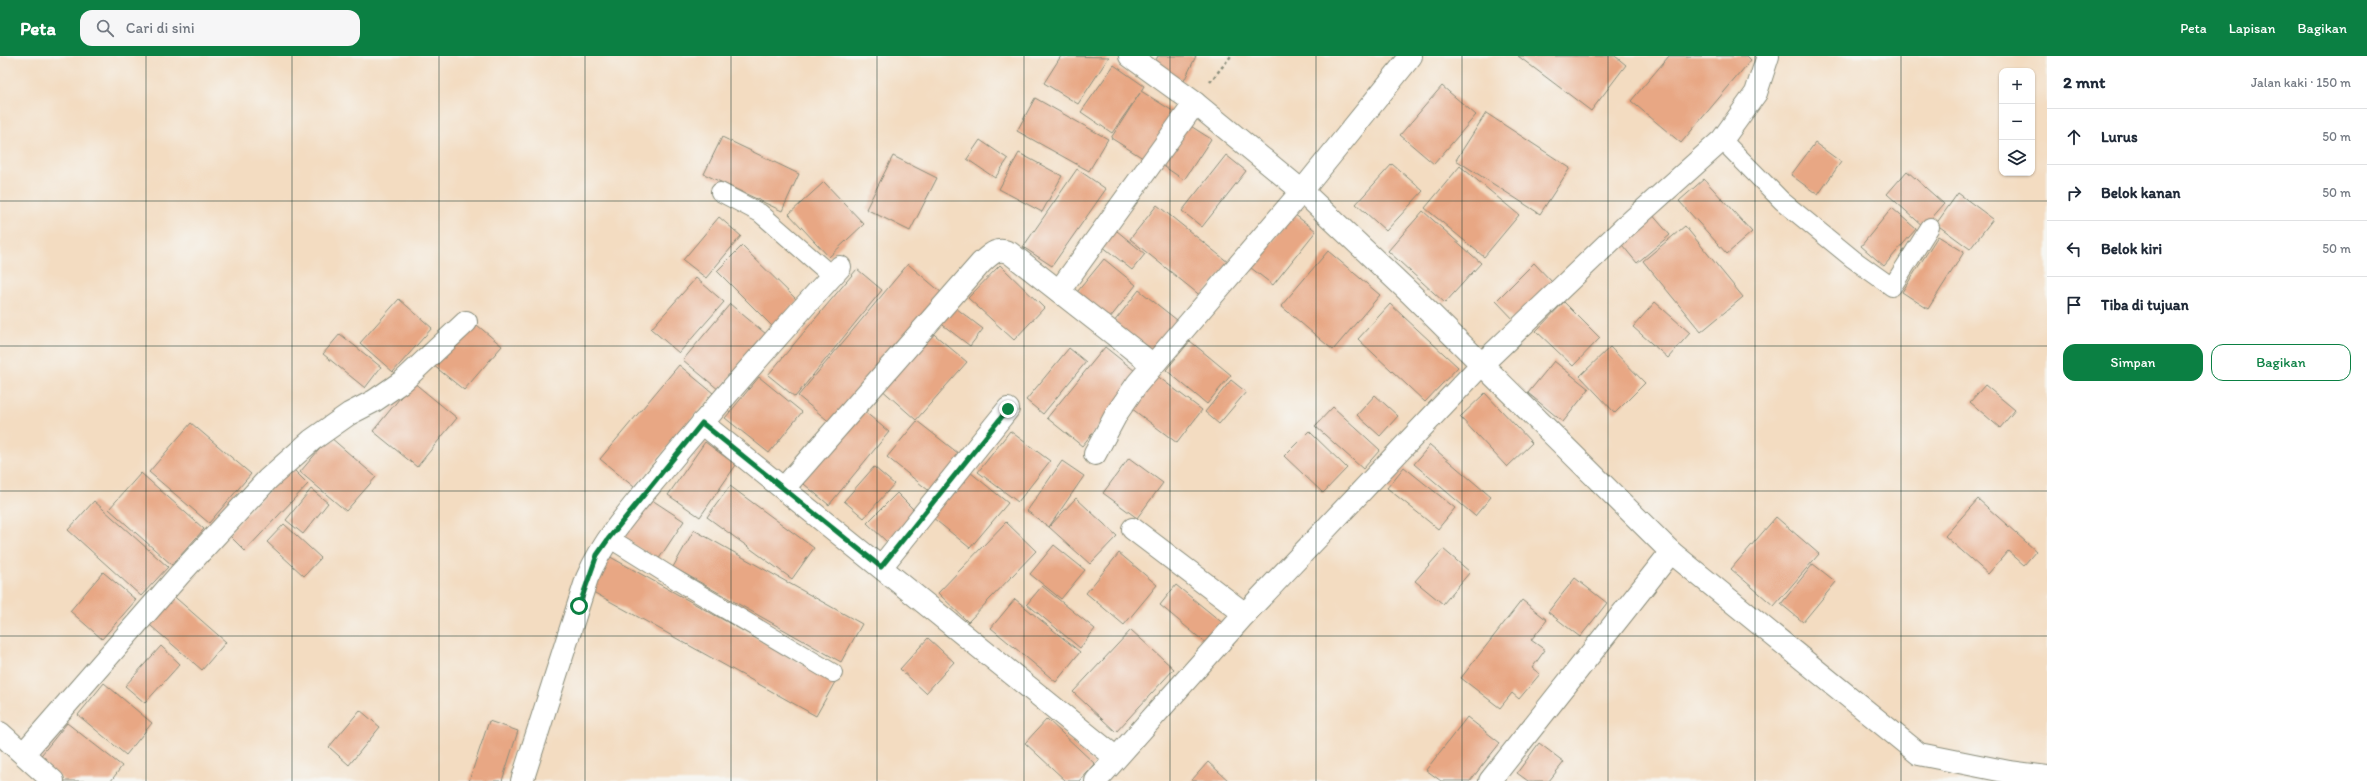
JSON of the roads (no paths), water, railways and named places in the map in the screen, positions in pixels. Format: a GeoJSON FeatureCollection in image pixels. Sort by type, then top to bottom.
{"type":"FeatureCollection","features":[{"type":"Feature","properties":{"kind":"street"},"geometry":{"type":"LineString","coordinates":[[1130,56],[1194,103],[1302,191],[1482,364],[1671,552],[1919,754],[2009,772],[2047,777]]}},
{"type":"Feature","properties":{"kind":"street"},"geometry":{"type":"LineString","coordinates":[[1095,454],[1117,413],[1153,365],[1302,191],[1411,56]]}},
{"type":"Feature","properties":{"kind":"street"},"geometry":{"type":"LineString","coordinates":[[1096,781],[1115,757],[1245,614],[1482,364],[1625,227],[1722,140],[1756,93],[1768,56]]}},
{"type":"Feature","properties":{"kind":"street"},"geometry":{"type":"LineString","coordinates":[[1059,291],[1194,103]]}},
{"type":"Feature","properties":{"kind":"street"},"geometry":{"type":"LineString","coordinates":[[784,488],[981,263],[994,252],[1000,250],[1010,253],[1153,365]]}},
{"type":"Feature","properties":{"kind":"street"},"geometry":{"type":"LineString","coordinates":[[522,781],[587,578],[597,555],[702,423],[836,272]]}},
{"type":"Feature","properties":{"kind":"street"},"geometry":{"type":"LineString","coordinates":[[24,753],[180,574],[268,479],[318,436],[349,414],[374,401],[404,381],[466,322]]}},
{"type":"Feature","properties":{"kind":"street"},"geometry":{"type":"LineString","coordinates":[[881,567],[1008,409]]}},
{"type":"Feature","properties":{"kind":"street"},"geometry":{"type":"LineString","coordinates":[[702,423],[1115,757]]}},
{"type":"Feature","properties":{"kind":"street"},"geometry":{"type":"LineString","coordinates":[[1133,529],[1245,614]]}},
{"type":"Feature","properties":{"kind":"street"},"geometry":{"type":"LineString","coordinates":[[1490,781],[1671,552]]}},
{"type":"Feature","properties":{"kind":"street"},"geometry":{"type":"LineString","coordinates":[[0,733],[24,753],[53,781]]}},
{"type":"Feature","properties":{"kind":"lane"},"geometry":{"type":"LineString","coordinates":[[1722,140],[1782,200],[1853,259],[1892,286],[1930,227]]}},
{"type":"Feature","properties":{"kind":"lane"},"geometry":{"type":"LineString","coordinates":[[720,192],[760,212],[836,272]]}},
{"type":"Feature","properties":{"kind":"lane"},"geometry":{"type":"LineString","coordinates":[[609,538],[686,586],[833,673]]}}]}
